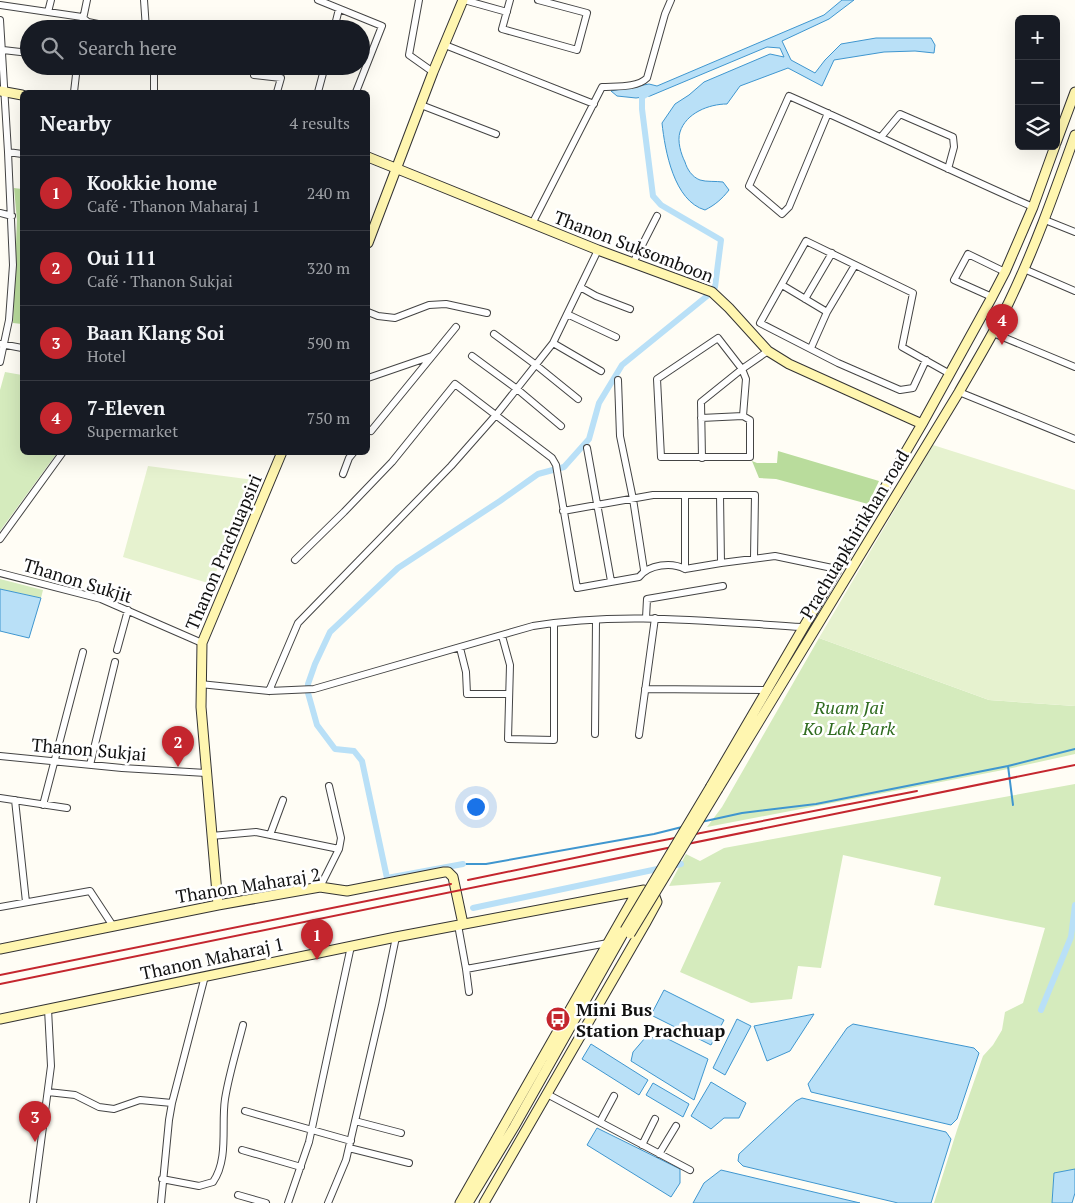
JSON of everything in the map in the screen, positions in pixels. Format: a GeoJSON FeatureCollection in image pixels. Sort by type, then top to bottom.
{"type":"FeatureCollection","features":[{"type":"Feature","properties":{"kind":"main road"},"geometry":{"type":"LineString","coordinates":[[370,238],[433,72],[464,0]]}},
{"type":"Feature","properties":{"kind":"main road"},"geometry":{"type":"LineString","coordinates":[[3,92],[20,95]]}},
{"type":"Feature","properties":{"kind":"main road","name":"Prachuapkhirikhan road"},"geometry":{"type":"LineString","coordinates":[[1060,134],[1075,92]]}},
{"type":"Feature","properties":{"kind":"main road","name":"Prachuapkhirikhan road"},"geometry":{"type":"LineString","coordinates":[[628,932],[714,788],[959,392],[993,333],[1045,220],[1075,135]]}},
{"type":"Feature","properties":{"kind":"main road","name":"Prachuapkhirikhan road"},"geometry":{"type":"LineString","coordinates":[[714,788],[766,690],[922,424],[992,297],[1033,207],[1054,150]]}},
{"type":"Feature","properties":{"kind":"main road","name":"Thanon Suksomboon"},"geometry":{"type":"LineString","coordinates":[[370,158],[598,250],[712,292],[729,308],[768,352],[789,364],[922,424]]}},
{"type":"Feature","properties":{"kind":"main road","name":"Thanon Prachuapsiri"},"geometry":{"type":"LineString","coordinates":[[218,905],[200,684],[202,642],[281,455]]}},
{"type":"Feature","properties":{"kind":"main road","name":"Thanon Maharaj 2"},"geometry":{"type":"LineString","coordinates":[[0,949],[218,905],[320,887],[347,890],[448,872],[453,877],[461,924]]}},
{"type":"Feature","properties":{"kind":"main road"},"geometry":{"type":"LineString","coordinates":[[460,1203],[637,892],[644,890],[654,894],[657,902],[484,1203]]}},
{"type":"Feature","properties":{"kind":"main road","name":"Thanon Maharaj 1"},"geometry":{"type":"LineString","coordinates":[[0,1019],[461,924],[637,892]]}},
{"type":"Feature","properties":{"kind":"main road"},"geometry":{"type":"LineString","coordinates":[[468,1203],[628,932]]}},
{"type":"Feature","properties":{"kind":"main road"},"geometry":{"type":"LineString","coordinates":[[479,1203],[628,932]]}},
{"type":"Feature","properties":{"kind":"street"},"geometry":{"type":"LineString","coordinates":[[48,12],[51,0]]}},
{"type":"Feature","properties":{"kind":"street"},"geometry":{"type":"LineString","coordinates":[[82,20],[87,0]]}},
{"type":"Feature","properties":{"kind":"street"},"geometry":{"type":"LineString","coordinates":[[144,0],[145,20]]}},
{"type":"Feature","properties":{"kind":"street"},"geometry":{"type":"LineString","coordinates":[[318,0],[367,20]]}},
{"type":"Feature","properties":{"kind":"street"},"geometry":{"type":"LineString","coordinates":[[418,0],[409,55],[433,72]]}},
{"type":"Feature","properties":{"kind":"street"},"geometry":{"type":"LineString","coordinates":[[464,0],[507,12]]}},
{"type":"Feature","properties":{"kind":"street"},"geometry":{"type":"LineString","coordinates":[[510,0],[502,30],[577,50],[586,13],[538,0]]}},
{"type":"Feature","properties":{"kind":"street"},"geometry":{"type":"LineString","coordinates":[[532,224],[602,87],[635,84],[647,78],[665,14],[671,0]]}},
{"type":"Feature","properties":{"kind":"street"},"geometry":{"type":"LineString","coordinates":[[0,4],[82,17],[86,20]]}},
{"type":"Feature","properties":{"kind":"street"},"geometry":{"type":"LineString","coordinates":[[336,20],[339,9]]}},
{"type":"Feature","properties":{"kind":"street"},"geometry":{"type":"LineString","coordinates":[[0,20],[12,216],[13,265],[8,320],[0,362]]}},
{"type":"Feature","properties":{"kind":"street"},"geometry":{"type":"LineString","coordinates":[[370,21],[382,26],[370,56]]}},
{"type":"Feature","properties":{"kind":"street"},"geometry":{"type":"LineString","coordinates":[[445,46],[594,104]]}},
{"type":"Feature","properties":{"kind":"street"},"geometry":{"type":"LineString","coordinates":[[3,50],[20,52]]}},
{"type":"Feature","properties":{"kind":"street"},"geometry":{"type":"LineString","coordinates":[[74,90],[76,75]]}},
{"type":"Feature","properties":{"kind":"street"},"geometry":{"type":"LineString","coordinates":[[154,75],[154,90]]}},
{"type":"Feature","properties":{"kind":"street"},"geometry":{"type":"LineString","coordinates":[[254,75],[281,78],[278,90]]}},
{"type":"Feature","properties":{"kind":"street"},"geometry":{"type":"LineString","coordinates":[[319,90],[323,75]]}},
{"type":"Feature","properties":{"kind":"street"},"geometry":{"type":"LineString","coordinates":[[357,90],[363,75]]}},
{"type":"Feature","properties":{"kind":"street"},"geometry":{"type":"LineString","coordinates":[[828,113],[789,207],[782,214],[749,186],[789,96],[828,113],[881,137],[1033,207]]}},
{"type":"Feature","properties":{"kind":"street"},"geometry":{"type":"LineString","coordinates":[[421,105],[496,134]]}},
{"type":"Feature","properties":{"kind":"street"},"geometry":{"type":"LineString","coordinates":[[881,137],[900,114],[953,137],[954,147],[948,169]]}},
{"type":"Feature","properties":{"kind":"street"},"geometry":{"type":"LineString","coordinates":[[8,152],[20,154]]}},
{"type":"Feature","properties":{"kind":"street"},"geometry":{"type":"LineString","coordinates":[[0,213],[12,216]]}},
{"type":"Feature","properties":{"kind":"street"},"geometry":{"type":"LineString","coordinates":[[633,263],[657,216]]}},
{"type":"Feature","properties":{"kind":"street"},"geometry":{"type":"LineString","coordinates":[[1045,220],[1075,232]]}},
{"type":"Feature","properties":{"kind":"street"},"geometry":{"type":"LineString","coordinates":[[926,360],[913,388],[900,390],[838,363],[760,323],[806,241],[913,293],[902,347],[926,360],[950,374]]}},
{"type":"Feature","properties":{"kind":"street"},"geometry":{"type":"LineString","coordinates":[[269,691],[298,623],[451,466],[496,415],[553,343],[598,250]]}},
{"type":"Feature","properties":{"kind":"street"},"geometry":{"type":"LineString","coordinates":[[805,299],[832,253]]}},
{"type":"Feature","properties":{"kind":"street"},"geometry":{"type":"LineString","coordinates":[[992,297],[954,280],[968,254],[1005,272]]}},
{"type":"Feature","properties":{"kind":"street"},"geometry":{"type":"LineString","coordinates":[[811,348],[827,312],[855,265]]}},
{"type":"Feature","properties":{"kind":"street"},"geometry":{"type":"LineString","coordinates":[[1024,269],[1075,291]]}},
{"type":"Feature","properties":{"kind":"street"},"geometry":{"type":"LineString","coordinates":[[782,285],[827,312]]}},
{"type":"Feature","properties":{"kind":"street"},"geometry":{"type":"LineString","coordinates":[[580,287],[596,296],[630,309]]}},
{"type":"Feature","properties":{"kind":"street"},"geometry":{"type":"LineString","coordinates":[[370,313],[378,316],[395,318],[429,305],[446,304],[486,313]]}},
{"type":"Feature","properties":{"kind":"street"},"geometry":{"type":"LineString","coordinates":[[567,314],[616,337]]}},
{"type":"Feature","properties":{"kind":"street"},"geometry":{"type":"LineString","coordinates":[[370,431],[456,327]]}},
{"type":"Feature","properties":{"kind":"street"},"geometry":{"type":"LineString","coordinates":[[993,333],[1075,367]]}},
{"type":"Feature","properties":{"kind":"street"},"geometry":{"type":"LineString","coordinates":[[494,334],[578,399]]}},
{"type":"Feature","properties":{"kind":"street"},"geometry":{"type":"LineString","coordinates":[[702,418],[742,416],[750,420],[750,457],[661,457],[657,379],[718,338],[742,369],[746,379],[742,416]]}},
{"type":"Feature","properties":{"kind":"street"},"geometry":{"type":"LineString","coordinates":[[553,343],[602,371]]}},
{"type":"Feature","properties":{"kind":"street"},"geometry":{"type":"LineString","coordinates":[[2,344],[20,348]]}},
{"type":"Feature","properties":{"kind":"street"},"geometry":{"type":"LineString","coordinates":[[702,458],[701,402],[742,369],[768,352]]}},
{"type":"Feature","properties":{"kind":"street"},"geometry":{"type":"LineString","coordinates":[[370,377],[433,355]]}},
{"type":"Feature","properties":{"kind":"street"},"geometry":{"type":"LineString","coordinates":[[472,356],[517,389],[561,426]]}},
{"type":"Feature","properties":{"kind":"street"},"geometry":{"type":"LineString","coordinates":[[618,380],[620,436],[633,499],[644,570]]}},
{"type":"Feature","properties":{"kind":"street"},"geometry":{"type":"LineString","coordinates":[[295,560],[392,462],[455,384],[552,458],[556,465],[577,588],[639,576],[644,570],[658,566],[679,566],[685,569],[775,556],[838,568]]}},
{"type":"Feature","properties":{"kind":"street"},"geometry":{"type":"LineString","coordinates":[[959,392],[1075,439]]}},
{"type":"Feature","properties":{"kind":"street"},"geometry":{"type":"LineString","coordinates":[[587,448],[611,581]]}},
{"type":"Feature","properties":{"kind":"street"},"geometry":{"type":"LineString","coordinates":[[0,538],[61,455]]}},
{"type":"Feature","properties":{"kind":"street"},"geometry":{"type":"LineString","coordinates":[[343,474],[352,455]]}},
{"type":"Feature","properties":{"kind":"street"},"geometry":{"type":"LineString","coordinates":[[563,511],[653,495],[755,496],[754,558]]}},
{"type":"Feature","properties":{"kind":"street"},"geometry":{"type":"LineString","coordinates":[[720,495],[721,563]]}},
{"type":"Feature","properties":{"kind":"street"},"geometry":{"type":"LineString","coordinates":[[685,496],[685,569]]}},
{"type":"Feature","properties":{"kind":"street","name":"Thanon Sukjit"},"geometry":{"type":"LineString","coordinates":[[0,573],[101,599],[202,642]]}},
{"type":"Feature","properties":{"kind":"street"},"geometry":{"type":"LineString","coordinates":[[646,618],[647,599],[724,586]]}},
{"type":"Feature","properties":{"kind":"street"},"geometry":{"type":"LineString","coordinates":[[117,650],[128,610]]}},
{"type":"Feature","properties":{"kind":"street"},"geometry":{"type":"LineString","coordinates":[[200,684],[269,691],[314,689],[533,626],[554,623],[655,618],[803,627]]}},
{"type":"Feature","properties":{"kind":"street"},"geometry":{"type":"LineString","coordinates":[[639,735],[655,618]]}},
{"type":"Feature","properties":{"kind":"street"},"geometry":{"type":"LineString","coordinates":[[594,734],[596,620]]}},
{"type":"Feature","properties":{"kind":"street"},"geometry":{"type":"LineString","coordinates":[[502,636],[510,665],[508,739],[554,740],[554,623]]}},
{"type":"Feature","properties":{"kind":"street"},"geometry":{"type":"LineString","coordinates":[[460,648],[466,672],[467,694],[509,694]]}},
{"type":"Feature","properties":{"kind":"street"},"geometry":{"type":"LineString","coordinates":[[43,805],[83,652]]}},
{"type":"Feature","properties":{"kind":"street"},"geometry":{"type":"LineString","coordinates":[[90,764],[115,662]]}},
{"type":"Feature","properties":{"kind":"street"},"geometry":{"type":"LineString","coordinates":[[645,689],[766,690]]}},
{"type":"Feature","properties":{"kind":"street","name":"Thanon Sukjai"},"geometry":{"type":"LineString","coordinates":[[0,756],[206,773]]}},
{"type":"Feature","properties":{"kind":"street"},"geometry":{"type":"LineString","coordinates":[[320,887],[339,849],[341,838],[329,786]]}},
{"type":"Feature","properties":{"kind":"street"},"geometry":{"type":"LineString","coordinates":[[0,798],[67,808]]}},
{"type":"Feature","properties":{"kind":"street"},"geometry":{"type":"LineString","coordinates":[[14,800],[26,902]]}},
{"type":"Feature","properties":{"kind":"street"},"geometry":{"type":"LineString","coordinates":[[270,835],[283,800]]}},
{"type":"Feature","properties":{"kind":"street"},"geometry":{"type":"LineString","coordinates":[[211,836],[256,832],[339,849]]}},
{"type":"Feature","properties":{"kind":"street"},"geometry":{"type":"LineString","coordinates":[[0,907],[90,891],[113,926]]}},
{"type":"Feature","properties":{"kind":"street"},"geometry":{"type":"LineString","coordinates":[[461,924],[469,992]]}},
{"type":"Feature","properties":{"kind":"street"},"geometry":{"type":"LineString","coordinates":[[328,1203],[346,1160],[350,1145],[396,937]]}},
{"type":"Feature","properties":{"kind":"street"},"geometry":{"type":"LineString","coordinates":[[466,969],[608,943]]}},
{"type":"Feature","properties":{"kind":"street"},"geometry":{"type":"LineString","coordinates":[[288,1203],[312,1130],[351,946]]}},
{"type":"Feature","properties":{"kind":"street"},"geometry":{"type":"LineString","coordinates":[[161,1203],[162,1179],[172,1103],[205,976]]}},
{"type":"Feature","properties":{"kind":"street"},"geometry":{"type":"LineString","coordinates":[[33,1203],[51,1066],[48,1009]]}},
{"type":"Feature","properties":{"kind":"street"},"geometry":{"type":"LineString","coordinates":[[162,1179],[199,1186],[213,1182],[217,1176],[222,1156],[225,1099],[243,1024]]}},
{"type":"Feature","properties":{"kind":"street"},"geometry":{"type":"LineString","coordinates":[[48,1092],[75,1095],[99,1107],[114,1109],[140,1100],[172,1103]]}},
{"type":"Feature","properties":{"kind":"street"},"geometry":{"type":"LineString","coordinates":[[547,1094],[690,1170]]}},
{"type":"Feature","properties":{"kind":"street"},"geometry":{"type":"LineString","coordinates":[[600,1122],[614,1096]]}},
{"type":"Feature","properties":{"kind":"street"},"geometry":{"type":"LineString","coordinates":[[245,1111],[312,1130],[350,1145],[408,1163]]}},
{"type":"Feature","properties":{"kind":"street"},"geometry":{"type":"LineString","coordinates":[[642,1145],[655,1119]]}},
{"type":"Feature","properties":{"kind":"street"},"geometry":{"type":"LineString","coordinates":[[355,1121],[401,1133]]}},
{"type":"Feature","properties":{"kind":"street"},"geometry":{"type":"LineString","coordinates":[[658,1154],[676,1126]]}},
{"type":"Feature","properties":{"kind":"street"},"geometry":{"type":"LineString","coordinates":[[242,1150],[301,1168]]}},
{"type":"Feature","properties":{"kind":"street"},"geometry":{"type":"LineString","coordinates":[[238,1195],[266,1203]]}},
{"type":"Feature","properties":{"kind":"green space"},"geometry":{"type":"Polygon","coordinates":[[[14,188],[20,189],[20,324],[13,323],[17,220],[14,188]]]}},
{"type":"Feature","properties":{"kind":"green space"},"geometry":{"type":"Polygon","coordinates":[[[5,372],[20,375],[20,455],[56,455],[0,531],[0,390],[5,372]]]}},
{"type":"Feature","properties":{"kind":"green space"},"geometry":{"type":"Polygon","coordinates":[[[933,445],[1075,490],[1075,706],[989,700],[819,638],[933,445]]]}},
{"type":"Feature","properties":{"kind":"green space"},"geometry":{"type":"Polygon","coordinates":[[[778,451],[879,481],[868,504],[776,479],[759,478],[752,461],[757,463],[777,463],[778,451]]]}},
{"type":"Feature","properties":{"kind":"green space"},"geometry":{"type":"Polygon","coordinates":[[[148,466],[254,480],[211,584],[123,557],[148,466]]]}},
{"type":"Feature","properties":{"kind":"green space"},"geometry":{"type":"Polygon","coordinates":[[[0,579],[43,590],[41,598],[0,589],[0,579]]]}},
{"type":"Feature","properties":{"kind":"green space","name":"Ruam Jai Ko Lak Park"},"geometry":{"type":"Polygon","coordinates":[[[819,638],[989,700],[1075,706],[1075,754],[1003,770],[707,827],[722,807],[819,638]]]}},
{"type":"Feature","properties":{"kind":"green space"},"geometry":{"type":"Polygon","coordinates":[[[1075,784],[1075,1169],[1054,1173],[1052,1203],[934,1203],[983,1056],[993,1045],[1002,1030],[1005,1012],[1023,1003],[1045,928],[934,905],[941,877],[843,855],[821,968],[798,966],[792,999],[751,1003],[680,972],[721,882],[669,886],[686,854],[700,861],[724,848],[1075,784]]]}},
{"type":"Feature","properties":{"kind":"water"},"geometry":{"type":"Polygon","coordinates":[[[842,0],[854,0],[829,19],[782,41],[791,60],[815,73],[841,44],[876,38],[931,38],[935,45],[934,53],[915,51],[884,52],[834,60],[822,86],[788,68],[740,86],[727,104],[720,104],[699,111],[687,120],[680,132],[679,139],[682,155],[692,175],[697,179],[723,182],[729,190],[718,202],[705,210],[694,205],[686,197],[673,174],[662,123],[675,104],[704,82],[770,54],[784,57],[780,48],[767,47],[650,96],[636,98],[617,96],[611,91],[649,84],[657,86],[824,15],[842,0]]]}},
{"type":"Feature","properties":{"kind":"water"},"geometry":{"type":"Polygon","coordinates":[[[0,589],[41,598],[29,638],[0,631],[0,589]]]}},
{"type":"Feature","properties":{"kind":"water"},"geometry":{"type":"Polygon","coordinates":[[[664,990],[724,1020],[711,1045],[651,1015],[664,990]]]}},
{"type":"Feature","properties":{"kind":"water"},"geometry":{"type":"Polygon","coordinates":[[[814,1014],[790,1051],[767,1061],[754,1026],[814,1014]]]}},
{"type":"Feature","properties":{"kind":"water"},"geometry":{"type":"Polygon","coordinates":[[[737,1019],[751,1026],[725,1075],[713,1068],[737,1019]]]}},
{"type":"Feature","properties":{"kind":"water"},"geometry":{"type":"Polygon","coordinates":[[[853,1024],[974,1048],[979,1053],[957,1119],[951,1125],[811,1092],[808,1084],[847,1028],[853,1024]]]}},
{"type":"Feature","properties":{"kind":"water"},"geometry":{"type":"Polygon","coordinates":[[[664,1037],[708,1059],[694,1100],[631,1061],[633,1052],[645,1038],[664,1037]]]}},
{"type":"Feature","properties":{"kind":"water"},"geometry":{"type":"Polygon","coordinates":[[[591,1044],[648,1080],[639,1095],[582,1059],[591,1044]]]}},
{"type":"Feature","properties":{"kind":"water"},"geometry":{"type":"Polygon","coordinates":[[[711,1082],[746,1103],[739,1118],[724,1118],[711,1129],[691,1116],[711,1082]]]}},
{"type":"Feature","properties":{"kind":"water"},"geometry":{"type":"Polygon","coordinates":[[[653,1083],[689,1104],[683,1117],[646,1095],[653,1083]]]}},
{"type":"Feature","properties":{"kind":"water"},"geometry":{"type":"Polygon","coordinates":[[[802,1098],[946,1132],[951,1139],[931,1203],[898,1203],[743,1166],[738,1161],[739,1154],[796,1101],[802,1098]]]}},
{"type":"Feature","properties":{"kind":"water"},"geometry":{"type":"Polygon","coordinates":[[[597,1128],[680,1169],[680,1183],[671,1197],[587,1145],[597,1128]]]}},
{"type":"Feature","properties":{"kind":"water"},"geometry":{"type":"Polygon","coordinates":[[[1075,1169],[1075,1193],[1072,1203],[1052,1203],[1054,1173],[1075,1169]]]}},
{"type":"Feature","properties":{"kind":"water"},"geometry":{"type":"Polygon","coordinates":[[[721,1170],[860,1203],[693,1203],[704,1183],[721,1170]]]}},
{"type":"Feature","properties":{"kind":"waterway"},"geometry":{"type":"LineString","coordinates":[[463,864],[387,878],[362,761],[354,751],[335,749],[317,725],[308,693],[308,684],[330,632],[398,568],[538,474],[564,467],[589,439],[599,403],[622,365],[712,292],[715,287],[721,240],[661,205],[653,196],[642,109],[642,97],[647,94]]}},
{"type":"Feature","properties":{"kind":"waterway"},"geometry":{"type":"LineString","coordinates":[[1008,766],[1075,749]]}},
{"type":"Feature","properties":{"kind":"waterway"},"geometry":{"type":"LineString","coordinates":[[701,822],[742,813],[816,804],[1008,766],[1013,805]]}},
{"type":"Feature","properties":{"kind":"waterway"},"geometry":{"type":"LineString","coordinates":[[463,864],[486,864],[654,834],[682,827]]}},
{"type":"Feature","properties":{"kind":"waterway"},"geometry":{"type":"LineString","coordinates":[[473,908],[681,864]]}},
{"type":"Feature","properties":{"kind":"waterway"},"geometry":{"type":"LineString","coordinates":[[1041,1010],[1071,937],[1075,905]]}},
{"type":"Feature","properties":{"kind":"railway"},"geometry":{"type":"LineString","coordinates":[[0,984],[1075,765]]}},
{"type":"Feature","properties":{"kind":"railway"},"geometry":{"type":"LineString","coordinates":[[468,880],[917,791]]}},
{"type":"Feature","properties":{"kind":"railway"},"geometry":{"type":"LineString","coordinates":[[0,975],[451,884]]}},
{"type":"Feature","properties":{"kind":"place","name":"7-Eleven"},"geometry":{"type":"Point","coordinates":[1002,345]}},
{"type":"Feature","properties":{"kind":"place","name":"Oui 111"},"geometry":{"type":"Point","coordinates":[178,767]}},
{"type":"Feature","properties":{"kind":"place","name":"Kookkie home"},"geometry":{"type":"Point","coordinates":[317,960]}},
{"type":"Feature","properties":{"kind":"place","name":"Mini Bus Station Prachuap"},"geometry":{"type":"Point","coordinates":[558,1019]}},
{"type":"Feature","properties":{"kind":"place","name":"Baan Klang Soi"},"geometry":{"type":"Point","coordinates":[35,1142]}}]}
